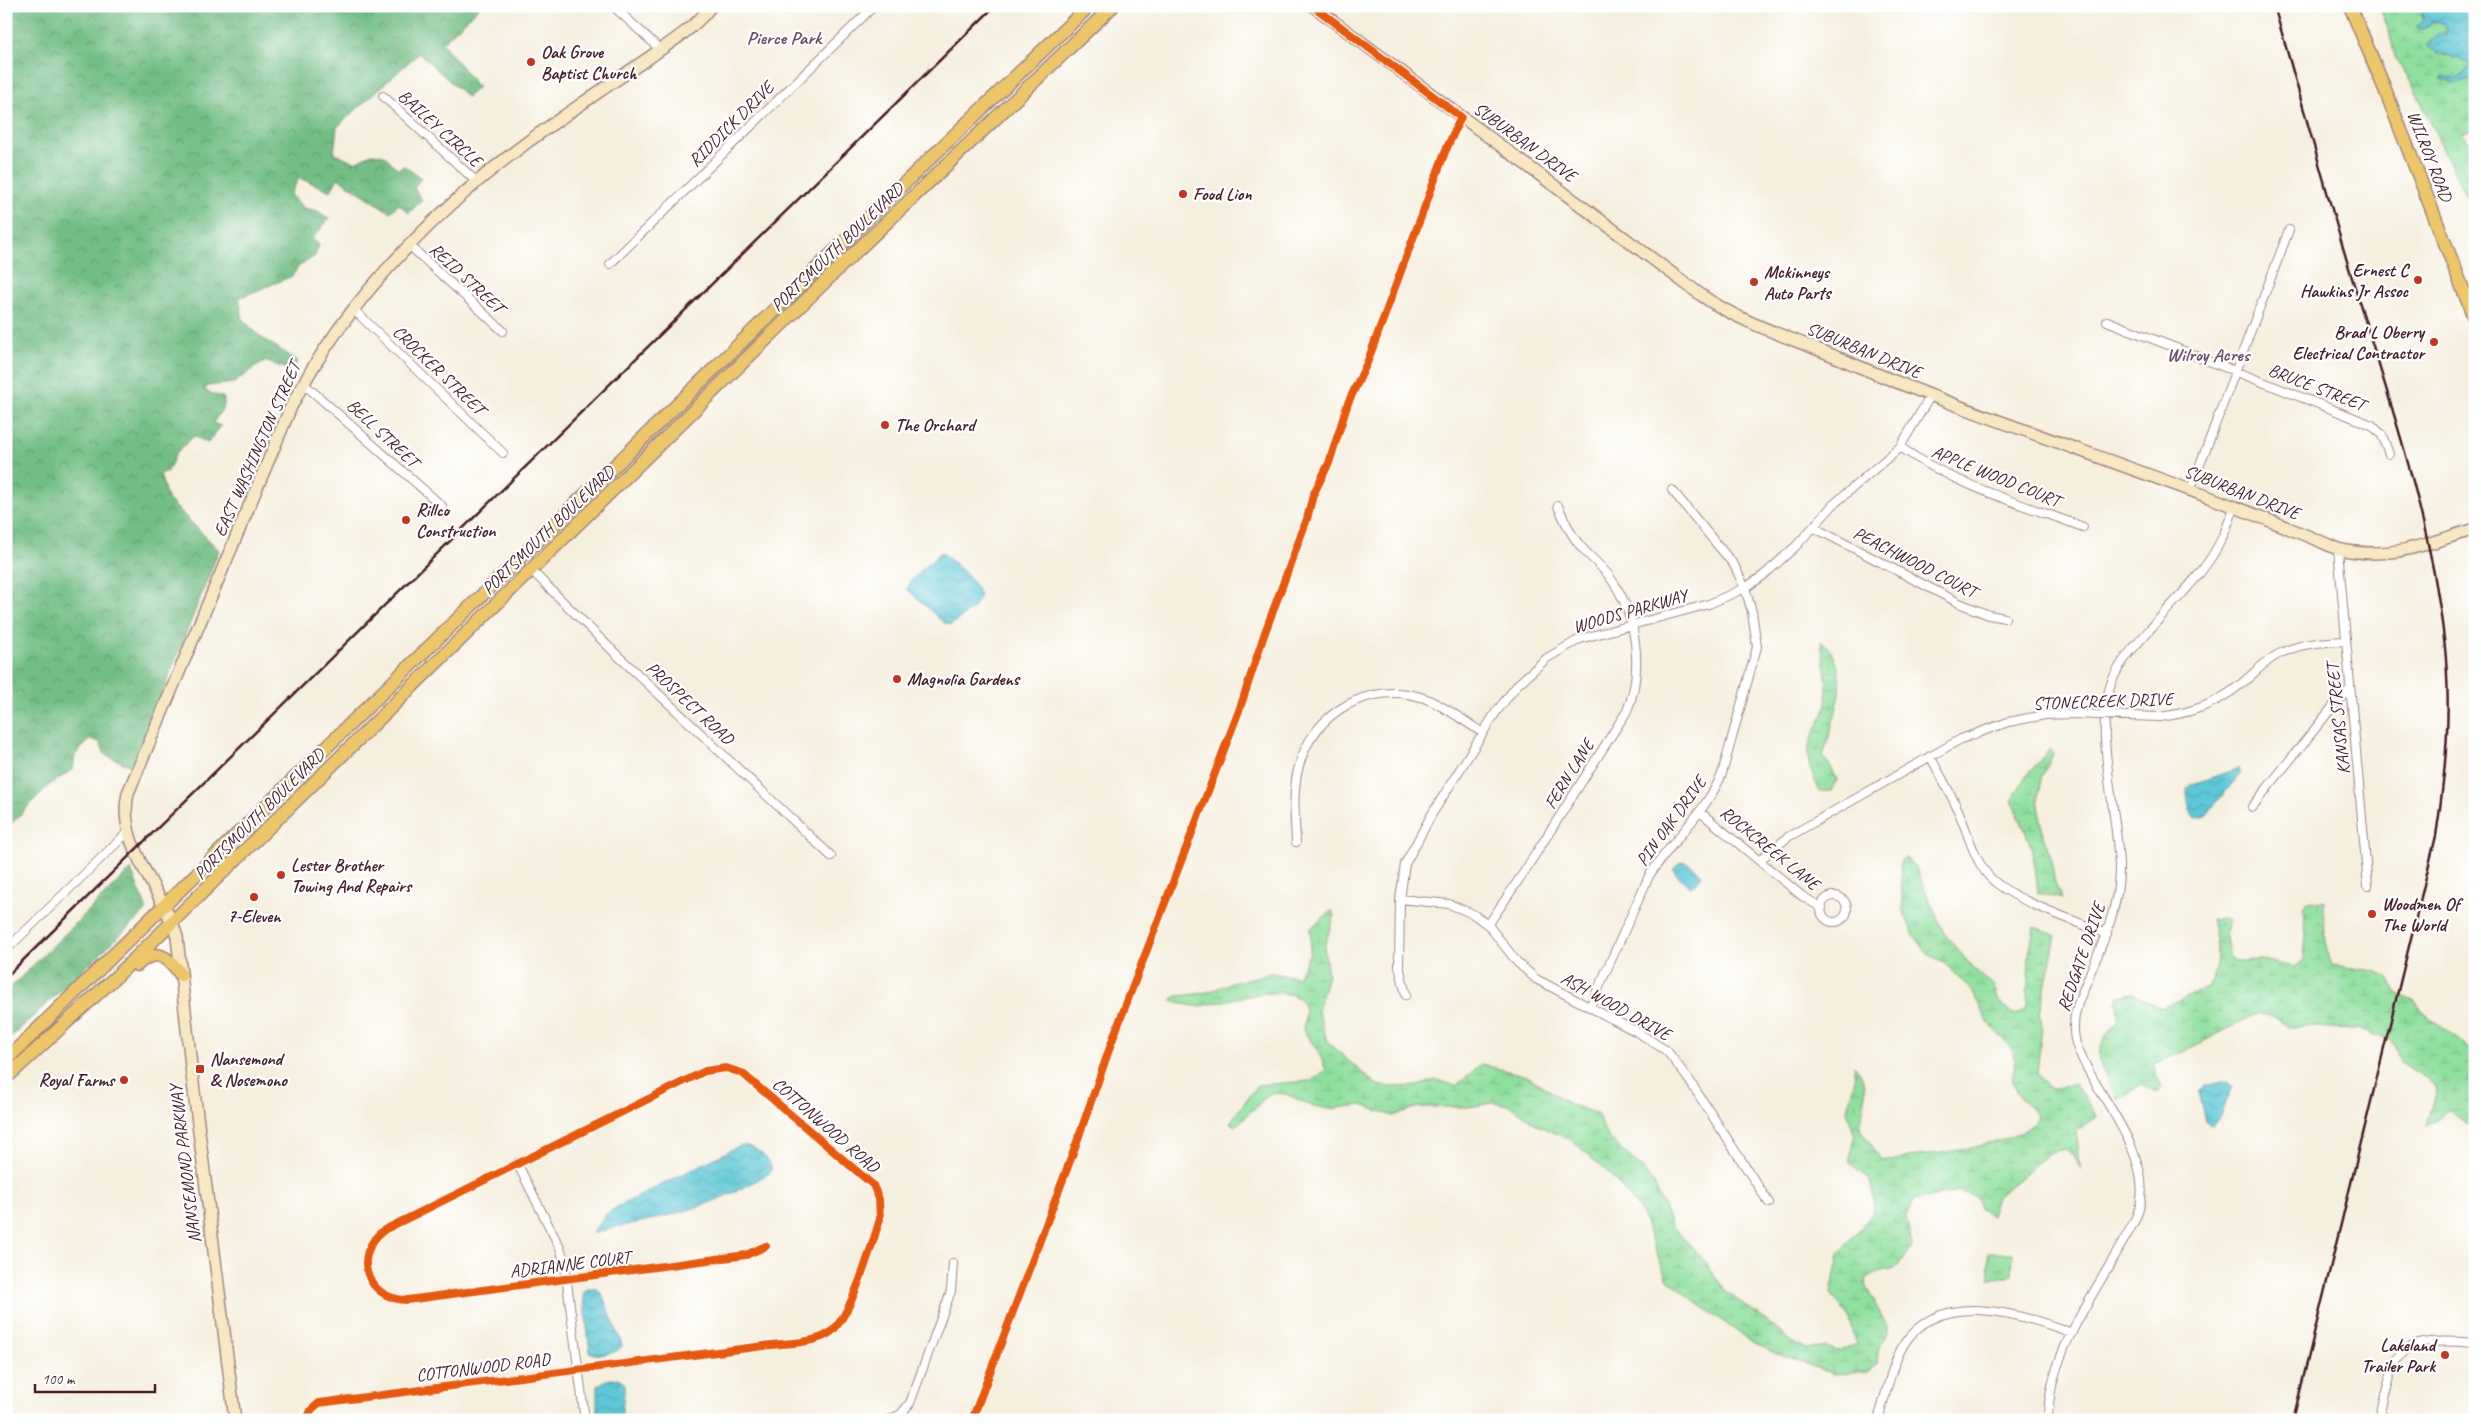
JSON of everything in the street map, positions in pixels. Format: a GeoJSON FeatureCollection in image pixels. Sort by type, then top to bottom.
{"type":"FeatureCollection","features":[{"type":"Feature","properties":{"kind":"main road","name":"EAST WASHINGTON STREET"},"geometry":{"type":"LineString","coordinates":[[166,906],[136,851],[128,832],[125,814],[128,792],[280,432],[319,355],[353,309],[410,246],[477,182],[517,148],[697,22],[711,6]]}},
{"type":"Feature","properties":{"kind":"main road","name":"PORTSMOUTH BOULEVARD"},"geometry":{"type":"LineString","coordinates":[[6,1060],[166,906],[795,289],[1089,6]]}},
{"type":"Feature","properties":{"kind":"main road","name":"PORTSMOUTH BOULEVARD"},"geometry":{"type":"LineString","coordinates":[[6,1078],[173,922],[806,300],[1113,6]]}},
{"type":"Feature","properties":{"kind":"main road","name":"SUBURBAN DRIVE"},"geometry":{"type":"LineString","coordinates":[[1313,6],[1716,306],[1763,329],[1931,395],[2190,491],[2338,549],[2371,555],[2385,554],[2475,529]]}},
{"type":"Feature","properties":{"kind":"main road","name":"WILROY ROAD"},"geometry":{"type":"LineString","coordinates":[[2350,6],[2384,87],[2475,320]]}},
{"type":"Feature","properties":{"kind":"main road","name":"NANSEMOND PARKWAY"},"geometry":{"type":"LineString","coordinates":[[166,906],[177,937],[235,1420]]}},
{"type":"Feature","properties":{"kind":"main road"},"geometry":{"type":"LineString","coordinates":[[93,998],[123,979],[149,956],[156,955],[168,959],[181,975]]}},
{"type":"Feature","properties":{"kind":"street"},"geometry":{"type":"LineString","coordinates":[[613,6],[660,49]]}},
{"type":"Feature","properties":{"kind":"street","name":"RIDDICK DRIVE"},"geometry":{"type":"LineString","coordinates":[[610,264],[874,6]]}},
{"type":"Feature","properties":{"kind":"street","name":"BAILEY CIRCLE"},"geometry":{"type":"LineString","coordinates":[[383,96],[477,182]]}},
{"type":"Feature","properties":{"kind":"street"},"geometry":{"type":"LineString","coordinates":[[2190,491],[2289,230]]}},
{"type":"Feature","properties":{"kind":"street","name":"REID STREET"},"geometry":{"type":"LineString","coordinates":[[410,246],[503,331]]}},
{"type":"Feature","properties":{"kind":"street"},"geometry":{"type":"LineString","coordinates":[[795,289],[806,300]]}},
{"type":"Feature","properties":{"kind":"street","name":"CROCKER STREET"},"geometry":{"type":"LineString","coordinates":[[353,309],[503,453]]}},
{"type":"Feature","properties":{"kind":"street","name":"BRUCE STREET"},"geometry":{"type":"LineString","coordinates":[[2107,321],[2372,424],[2382,435],[2389,454]]}},
{"type":"Feature","properties":{"kind":"street","name":"BELL STREET"},"geometry":{"type":"LineString","coordinates":[[304,382],[442,506]]}},
{"type":"Feature","properties":{"kind":"street","name":"WOODS PARKWAY"},"geometry":{"type":"LineString","coordinates":[[1406,995],[1398,966],[1402,877],[1410,851],[1508,696],[1547,658],[1580,640],[1709,604],[1746,588],[1776,566],[1834,504],[1900,446],[1931,395]]}},
{"type":"Feature","properties":{"kind":"street"},"geometry":{"type":"LineString","coordinates":[[667,415],[679,425]]}},
{"type":"Feature","properties":{"kind":"street","name":"APPLE WOOD COURT"},"geometry":{"type":"LineString","coordinates":[[1900,446],[1925,464],[1948,476],[2084,527]]}},
{"type":"Feature","properties":{"kind":"street","name":"PIN OAK DRIVE"},"geometry":{"type":"LineString","coordinates":[[1590,1007],[1649,876],[1672,842],[1700,812],[1715,791],[1722,774],[1755,661],[1756,633],[1746,588],[1734,565],[1672,490]]}},
{"type":"Feature","properties":{"kind":"street","name":"FERN LANE"},"geometry":{"type":"LineString","coordinates":[[1488,925],[1627,711],[1632,698],[1637,670],[1631,626],[1613,582],[1578,543],[1558,506]]}},
{"type":"Feature","properties":{"kind":"street","name":"REDGATE DRIVE"},"geometry":{"type":"LineString","coordinates":[[2048,1420],[2056,1370],[2072,1333],[2134,1222],[2141,1202],[2142,1190],[2138,1164],[2131,1148],[2081,1057],[2074,1037],[2076,1012],[2107,934],[2119,875],[2119,850],[2108,758],[2105,716],[2106,696],[2121,663],[2197,576],[2213,554],[2234,508]]}},
{"type":"Feature","properties":{"kind":"street","name":"PEACHWOOD COURT"},"geometry":{"type":"LineString","coordinates":[[1813,527],[1959,603],[1990,615],[2005,618]]}},
{"type":"Feature","properties":{"kind":"street","name":"KANSAS STREET"},"geometry":{"type":"LineString","coordinates":[[2338,549],[2368,886]]}},
{"type":"Feature","properties":{"kind":"street","name":"PROSPECT ROAD"},"geometry":{"type":"LineString","coordinates":[[524,555],[533,568],[614,652],[831,856]]}},
{"type":"Feature","properties":{"kind":"street","name":"STONECREEK DRIVE"},"geometry":{"type":"LineString","coordinates":[[1760,860],[1788,837],[1961,739],[2008,722],[2045,715],[2160,716],[2197,710],[2218,700],[2241,684],[2265,662],[2281,652],[2302,645],[2345,641]]}},
{"type":"Feature","properties":{"kind":"street"},"geometry":{"type":"LineString","coordinates":[[2252,807],[2335,704],[2350,689]]}},
{"type":"Feature","properties":{"kind":"street"},"geometry":{"type":"LineString","coordinates":[[383,693],[395,704]]}},
{"type":"Feature","properties":{"kind":"street"},"geometry":{"type":"LineString","coordinates":[[1296,842],[1295,802],[1301,757],[1314,732],[1348,704],[1365,697],[1384,693],[1410,695],[1434,702],[1483,733]]}},
{"type":"Feature","properties":{"kind":"street"},"geometry":{"type":"LineString","coordinates":[[1930,756],[1957,808],[1980,864],[1988,876],[2017,896],[2107,934]]}},
{"type":"Feature","properties":{"kind":"street","name":"ROCKCREEK LANE"},"geometry":{"type":"LineString","coordinates":[[1700,812],[1802,896],[1822,908]]}},
{"type":"Feature","properties":{"kind":"street"},"geometry":{"type":"LineString","coordinates":[[6,950],[128,832]]}},
{"type":"Feature","properties":{"kind":"street","name":"ASH WOOD DRIVE"},"geometry":{"type":"LineString","coordinates":[[1400,899],[1449,904],[1473,914],[1488,925],[1526,971],[1540,981],[1659,1045],[1676,1061],[1769,1203]]}},
{"type":"Feature","properties":{"kind":"street","name":"COTTONWOOD ROAD"},"geometry":{"type":"LineString","coordinates":[[307,1420],[311,1410],[319,1403],[820,1338],[829,1334],[841,1322],[855,1291],[880,1219],[879,1199],[872,1185],[742,1073],[726,1068],[705,1071],[377,1235],[368,1248],[366,1266],[371,1282],[378,1290]]}},
{"type":"Feature","properties":{"kind":"street"},"geometry":{"type":"LineString","coordinates":[[518,1163],[560,1248],[567,1279],[585,1420]]}},
{"type":"Feature","properties":{"kind":"street","name":"ADRIANNE COURT"},"geometry":{"type":"LineString","coordinates":[[378,1290],[394,1299],[407,1300],[746,1255],[766,1246]]}},
{"type":"Feature","properties":{"kind":"street"},"geometry":{"type":"LineString","coordinates":[[889,1420],[901,1414],[910,1403],[951,1291],[953,1263]]}},
{"type":"Feature","properties":{"kind":"street"},"geometry":{"type":"LineString","coordinates":[[1878,1420],[1896,1362],[1904,1345],[1912,1334],[1936,1316],[1959,1310],[1980,1311],[2036,1320],[2072,1333]]}},
{"type":"Feature","properties":{"kind":"street"},"geometry":{"type":"LineString","coordinates":[[2378,1420],[2391,1370],[2396,1360],[2407,1348],[2422,1342],[2475,1343]]}},
{"type":"Feature","properties":{"kind":"green space"},"geometry":{"type":"Polygon","coordinates":[[[6,6],[478,6],[479,8],[442,43],[478,87],[467,97],[419,53],[337,127],[334,153],[355,162],[371,154],[384,155],[398,169],[404,166],[421,178],[414,188],[422,200],[409,213],[399,204],[390,212],[338,178],[331,191],[299,178],[290,195],[304,208],[318,211],[329,219],[312,239],[319,245],[315,256],[298,267],[292,276],[239,298],[243,320],[262,338],[298,361],[291,370],[264,361],[234,383],[207,386],[205,391],[224,398],[224,406],[213,423],[221,426],[208,443],[194,436],[176,453],[168,471],[160,474],[167,498],[219,550],[133,767],[105,755],[100,742],[91,739],[75,755],[73,769],[48,786],[6,829],[6,6]]]}},
{"type":"Feature","properties":{"kind":"green space"},"geometry":{"type":"Polygon","coordinates":[[[2379,6],[2393,6],[2402,10],[2407,6],[2423,6],[2421,8],[2423,20],[2418,27],[2421,29],[2434,22],[2444,23],[2447,28],[2446,34],[2438,35],[2427,44],[2440,55],[2458,56],[2471,66],[2457,79],[2445,76],[2454,84],[2475,77],[2475,129],[2462,133],[2475,149],[2475,216],[2412,83],[2395,57],[2389,31],[2379,6]]]}},
{"type":"Feature","properties":{"kind":"green space"},"geometry":{"type":"Polygon","coordinates":[[[1821,641],[1832,652],[1837,666],[1839,681],[1836,712],[1823,757],[1837,779],[1831,791],[1819,791],[1808,758],[1811,741],[1825,710],[1827,695],[1821,641]]]}},
{"type":"Feature","properties":{"kind":"green space"},"geometry":{"type":"Polygon","coordinates":[[[2050,749],[2053,754],[2041,778],[2038,797],[2043,835],[2052,860],[2054,880],[2062,899],[2038,893],[2030,845],[2023,825],[2011,801],[2029,773],[2050,749]]]}},
{"type":"Feature","properties":{"kind":"green space"},"geometry":{"type":"Polygon","coordinates":[[[1906,858],[1915,867],[1944,933],[1973,968],[1994,986],[1998,999],[2011,1013],[2017,1015],[2027,1007],[2029,954],[2034,927],[2056,935],[2040,1012],[2042,1026],[2037,1073],[2049,1088],[2057,1089],[2075,1083],[2097,1117],[2076,1131],[2077,1150],[2082,1169],[2075,1157],[2065,1149],[2052,1152],[1996,1197],[1991,1216],[1981,1209],[1976,1197],[1958,1191],[1914,1200],[1906,1217],[1912,1246],[1909,1252],[1896,1268],[1878,1272],[1867,1278],[1865,1285],[1887,1326],[1887,1333],[1878,1350],[1877,1364],[1867,1372],[1833,1374],[1772,1352],[1746,1338],[1685,1294],[1666,1277],[1640,1210],[1610,1174],[1571,1140],[1539,1126],[1509,1105],[1493,1103],[1468,1107],[1418,1107],[1393,1116],[1362,1105],[1329,1109],[1310,1105],[1286,1094],[1270,1093],[1236,1126],[1230,1123],[1257,1085],[1311,1081],[1326,1070],[1319,1053],[1303,1030],[1305,1011],[1300,1000],[1289,994],[1273,993],[1194,1006],[1171,1000],[1177,996],[1205,993],[1231,983],[1271,973],[1298,977],[1310,953],[1311,928],[1332,910],[1334,916],[1324,948],[1328,974],[1318,1012],[1328,1043],[1377,1085],[1390,1087],[1417,1086],[1436,1080],[1456,1086],[1481,1064],[1527,1076],[1571,1105],[1597,1114],[1608,1137],[1642,1168],[1654,1184],[1672,1226],[1704,1260],[1726,1292],[1763,1318],[1789,1340],[1807,1350],[1826,1346],[1838,1351],[1856,1344],[1850,1319],[1831,1293],[1839,1254],[1873,1213],[1874,1193],[1870,1181],[1849,1162],[1855,1136],[1847,1111],[1855,1078],[1854,1065],[1863,1079],[1864,1087],[1864,1104],[1860,1129],[1882,1160],[1896,1161],[1908,1157],[1981,1146],[2019,1133],[2031,1125],[2037,1115],[2017,1093],[2012,1081],[2015,1062],[2012,1049],[1986,1020],[1972,991],[1945,963],[1930,955],[1914,936],[1903,910],[1900,861],[1906,858]]]}},
{"type":"Feature","properties":{"kind":"green space"},"geometry":{"type":"Polygon","coordinates":[[[131,869],[147,910],[6,1042],[6,992],[131,869]]]}},
{"type":"Feature","properties":{"kind":"green space"},"geometry":{"type":"Polygon","coordinates":[[[2325,900],[2324,933],[2332,965],[2375,971],[2387,976],[2397,993],[2415,1002],[2423,1012],[2475,1053],[2475,1134],[2451,1110],[2445,1110],[2437,1120],[2426,1126],[2436,1094],[2435,1088],[2427,1079],[2400,1062],[2394,1044],[2389,1040],[2357,1029],[2288,1026],[2277,1018],[2258,1013],[2183,1052],[2153,1064],[2161,1088],[2158,1094],[2141,1085],[2118,1100],[2102,1069],[2100,1052],[2102,1043],[2118,1021],[2116,1002],[2119,996],[2132,993],[2161,1008],[2206,988],[2215,973],[2216,964],[2216,945],[2211,919],[2223,918],[2229,920],[2225,933],[2230,959],[2236,961],[2262,960],[2294,967],[2304,960],[2306,934],[2303,908],[2306,902],[2325,900]]]}},
{"type":"Feature","properties":{"kind":"green space"},"geometry":{"type":"Polygon","coordinates":[[[1988,1253],[2013,1253],[2012,1274],[2008,1277],[1989,1278],[1988,1253]]]}},
{"type":"Feature","properties":{"kind":"water"},"geometry":{"type":"Polygon","coordinates":[[[2423,6],[2464,8],[2475,6],[2475,77],[2454,84],[2441,79],[2445,76],[2457,79],[2471,66],[2459,59],[2427,47],[2427,44],[2438,35],[2446,34],[2447,28],[2444,23],[2433,22],[2421,29],[2417,27],[2423,20],[2421,8],[2423,6]]]}},
{"type":"Feature","properties":{"kind":"water"},"geometry":{"type":"Polygon","coordinates":[[[940,553],[943,553],[965,573],[974,583],[980,596],[973,608],[951,625],[943,622],[907,589],[911,580],[940,553]]]}},
{"type":"Feature","properties":{"kind":"water"},"geometry":{"type":"Polygon","coordinates":[[[2239,768],[2241,773],[2205,816],[2195,819],[2189,808],[2187,788],[2190,785],[2239,768]]]}},
{"type":"Feature","properties":{"kind":"water"},"geometry":{"type":"Polygon","coordinates":[[[1685,861],[1702,874],[1699,880],[1690,888],[1673,870],[1678,864],[1685,861]]]}},
{"type":"Feature","properties":{"kind":"water"},"geometry":{"type":"Polygon","coordinates":[[[2222,1081],[2227,1082],[2233,1087],[2219,1118],[2211,1126],[2206,1121],[2199,1092],[2206,1085],[2222,1081]]]}},
{"type":"Feature","properties":{"kind":"water"},"geometry":{"type":"Polygon","coordinates":[[[741,1145],[756,1149],[768,1161],[772,1170],[733,1193],[698,1207],[592,1233],[606,1214],[619,1206],[741,1145]]]}},
{"type":"Feature","properties":{"kind":"water"},"geometry":{"type":"Polygon","coordinates":[[[587,1289],[597,1289],[602,1294],[621,1341],[622,1346],[612,1353],[593,1354],[590,1352],[583,1294],[587,1289]]]}},
{"type":"Feature","properties":{"kind":"water"},"geometry":{"type":"Polygon","coordinates":[[[618,1378],[625,1384],[621,1420],[597,1420],[597,1386],[606,1380],[618,1378]]]}},
{"type":"Feature","properties":{"kind":"railway"},"geometry":{"type":"LineString","coordinates":[[6,977],[995,6]]}},
{"type":"Feature","properties":{"kind":"railway"},"geometry":{"type":"LineString","coordinates":[[2274,6],[2418,502],[2438,593],[2448,688],[2445,763],[2436,836],[2293,1420]]}},
{"type":"Feature","properties":{"kind":"cycle path"},"geometry":{"type":"LineString","coordinates":[[972,1420],[1073,1153],[1115,1033],[1240,708],[1264,635],[1307,519],[1313,495],[1329,463],[1348,403],[1367,363],[1445,152],[1461,117],[1313,6]]}},
{"type":"Feature","properties":{"kind":"cycle path"},"geometry":{"type":"LineString","coordinates":[[307,1420],[311,1410],[319,1403],[797,1343],[814,1340],[828,1334],[836,1327],[852,1299],[880,1219],[879,1199],[873,1185],[742,1073],[726,1068],[705,1071],[384,1230],[374,1240],[368,1251],[366,1263],[368,1274],[373,1284],[381,1292],[393,1298],[407,1300],[746,1255],[766,1246]]}},
{"type":"Feature","properties":{"kind":"place","name":"Oak Grove Baptist Church"},"geometry":{"type":"Point","coordinates":[531,62]}},
{"type":"Feature","properties":{"kind":"place","name":"Food Lion"},"geometry":{"type":"Point","coordinates":[1183,194]}},
{"type":"Feature","properties":{"kind":"place","name":"Ernest C Hawkins Jr Assoc"},"geometry":{"type":"Point","coordinates":[2418,280]}},
{"type":"Feature","properties":{"kind":"place","name":"Mckinneys Auto Parts"},"geometry":{"type":"Point","coordinates":[1754,282]}},
{"type":"Feature","properties":{"kind":"place","name":"Brad L Oberry Electrical Contractor"},"geometry":{"type":"Point","coordinates":[2434,342]}},
{"type":"Feature","properties":{"kind":"place","name":"The Orchard"},"geometry":{"type":"Point","coordinates":[885,425]}},
{"type":"Feature","properties":{"kind":"place","name":"Rillco Construction"},"geometry":{"type":"Point","coordinates":[406,520]}},
{"type":"Feature","properties":{"kind":"place","name":"Magnolia Gardens"},"geometry":{"type":"Point","coordinates":[897,679]}},
{"type":"Feature","properties":{"kind":"place","name":"Lester Brother Towing And Repairs"},"geometry":{"type":"Point","coordinates":[281,875]}},
{"type":"Feature","properties":{"kind":"place","name":"7-Eleven"},"geometry":{"type":"Point","coordinates":[254,897]}},
{"type":"Feature","properties":{"kind":"place","name":"Woodmen Of The World"},"geometry":{"type":"Point","coordinates":[2372,914]}},
{"type":"Feature","properties":{"kind":"place","name":"Nansemond & Nosemono"},"geometry":{"type":"Point","coordinates":[200,1069]}},
{"type":"Feature","properties":{"kind":"place","name":"Royal Farms"},"geometry":{"type":"Point","coordinates":[124,1080]}},
{"type":"Feature","properties":{"kind":"place","name":"Lakeland Trailer Park"},"geometry":{"type":"Point","coordinates":[2445,1355]}},
{"type":"Feature","properties":{"kind":"district","name":"Pierce Park"},"geometry":{"type":"Point","coordinates":[784,38]}},
{"type":"Feature","properties":{"kind":"district","name":"Wilroy Acres"},"geometry":{"type":"Point","coordinates":[2208,355]}}]}
